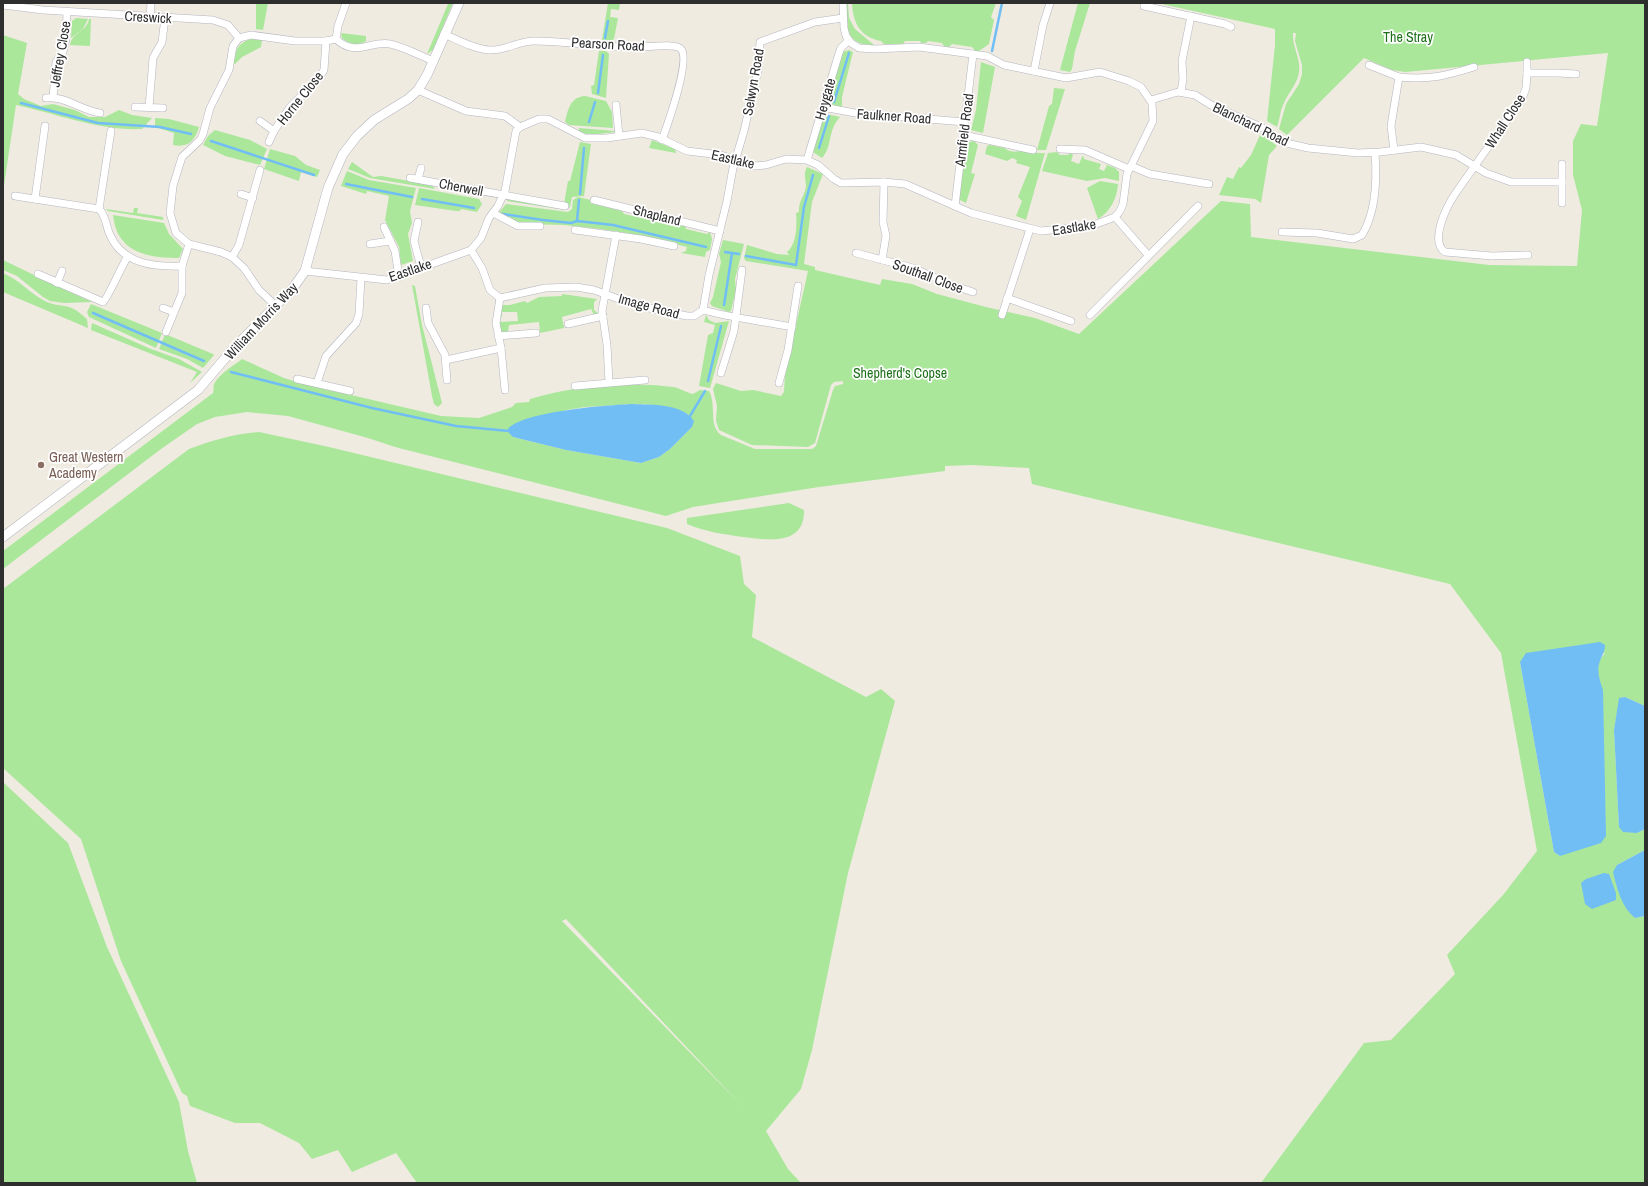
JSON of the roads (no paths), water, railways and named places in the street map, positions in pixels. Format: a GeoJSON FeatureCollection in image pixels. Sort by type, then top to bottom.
{"type":"FeatureCollection","features":[{"type":"Feature","properties":{"kind":"street"},"geometry":{"type":"LineString","coordinates":[[150,17],[151,3]]}},
{"type":"Feature","properties":{"kind":"street"},"geometry":{"type":"LineString","coordinates":[[336,39],[338,26],[346,3]]}},
{"type":"Feature","properties":{"kind":"street","name":"William Morris Way"},"geometry":{"type":"LineString","coordinates":[[3,536],[198,390],[233,349],[298,282],[305,271],[328,188],[343,154],[357,136],[374,120],[408,99],[418,90],[433,61],[459,3]]}},
{"type":"Feature","properties":{"kind":"street"},"geometry":{"type":"LineString","coordinates":[[843,3],[845,32],[848,41],[853,46],[866,49],[919,47],[987,56],[1004,66],[1068,79],[1094,72],[1106,74],[1136,84],[1143,89],[1151,100],[1181,92],[1184,79],[1182,61],[1192,16]]}},
{"type":"Feature","properties":{"kind":"street"},"geometry":{"type":"LineString","coordinates":[[1034,71],[1043,25],[1050,3]]}},
{"type":"Feature","properties":{"kind":"street","name":"Creswick"},"geometry":{"type":"LineString","coordinates":[[3,5],[67,12],[222,22],[230,27],[239,38]]}},
{"type":"Feature","properties":{"kind":"street"},"geometry":{"type":"LineString","coordinates":[[1144,6],[1192,16],[1225,24],[1231,27]]}},
{"type":"Feature","properties":{"kind":"street","name":"Jeffrey Close"},"geometry":{"type":"LineString","coordinates":[[67,12],[65,47],[56,62],[49,98],[91,112],[100,113]]}},
{"type":"Feature","properties":{"kind":"street"},"geometry":{"type":"LineString","coordinates":[[149,107],[153,58],[162,42],[165,18]]}},
{"type":"Feature","properties":{"kind":"street","name":"Selwyn Road"},"geometry":{"type":"LineString","coordinates":[[735,160],[744,131],[758,70],[760,42],[815,22],[843,18]]}},
{"type":"Feature","properties":{"kind":"street","name":"Pearson Road"},"geometry":{"type":"LineString","coordinates":[[444,34],[475,47],[490,50],[532,41],[674,46],[679,48],[684,56],[679,88],[672,114],[662,140]]}},
{"type":"Feature","properties":{"kind":"street"},"geometry":{"type":"LineString","coordinates":[[276,306],[259,290],[244,268],[232,257],[221,252],[190,244],[176,233],[170,216],[170,202],[176,172],[182,157],[200,140],[210,108],[229,70],[233,46],[239,38],[251,35],[295,41],[326,41],[336,39],[353,48],[388,43],[433,61]]}},
{"type":"Feature","properties":{"kind":"street","name":"Horne Close"},"geometry":{"type":"LineString","coordinates":[[270,142],[274,131],[290,107],[318,80],[324,70],[326,41]]}},
{"type":"Feature","properties":{"kind":"street","name":"Heygate"},"geometry":{"type":"LineString","coordinates":[[807,160],[839,53],[841,48],[848,41]]}},
{"type":"Feature","properties":{"kind":"street","name":"Armfield Road"},"geometry":{"type":"LineString","coordinates":[[954,206],[973,54]]}},
{"type":"Feature","properties":{"kind":"street","name":"Whall Close"},"geometry":{"type":"LineString","coordinates":[[1528,62],[1525,94],[1455,194],[1445,212],[1440,231],[1440,248],[1448,253],[1492,256],[1528,255]]}},
{"type":"Feature","properties":{"kind":"street"},"geometry":{"type":"LineString","coordinates":[[1369,65],[1399,77],[1432,78],[1443,77],[1474,67]]}},
{"type":"Feature","properties":{"kind":"street"},"geometry":{"type":"LineString","coordinates":[[1527,73],[1558,72],[1576,74]]}},
{"type":"Feature","properties":{"kind":"street"},"geometry":{"type":"LineString","coordinates":[[1394,150],[1392,121],[1399,77]]}},
{"type":"Feature","properties":{"kind":"street"},"geometry":{"type":"LineString","coordinates":[[418,90],[466,111],[505,116],[520,127],[514,137],[508,178],[503,195],[481,238],[471,250],[482,268],[490,290],[500,298],[497,319],[505,390]]}},
{"type":"Feature","properties":{"kind":"street","name":"Blanchard Road"},"geometry":{"type":"LineString","coordinates":[[1181,92],[1199,97],[1211,105],[1264,128],[1284,143],[1351,153],[1375,153],[1414,146],[1440,150],[1456,155],[1491,175],[1511,182],[1562,182]]}},
{"type":"Feature","properties":{"kind":"street","name":"Eastlake"},"geometry":{"type":"LineString","coordinates":[[520,127],[539,119],[548,119],[585,138],[595,139],[642,133],[688,151],[714,154],[757,166],[786,159],[807,160],[841,183],[884,182],[905,184],[971,213],[1030,229],[1055,231],[1091,226],[1115,217],[1123,204],[1124,184],[1130,167],[1153,122],[1151,100]]}},
{"type":"Feature","properties":{"kind":"street"},"geometry":{"type":"LineString","coordinates":[[616,105],[619,136]]}},
{"type":"Feature","properties":{"kind":"street"},"geometry":{"type":"LineString","coordinates":[[135,107],[163,108]]}},
{"type":"Feature","properties":{"kind":"street","name":"Faulkner Road"},"geometry":{"type":"LineString","coordinates":[[823,107],[855,113],[965,122]]}},
{"type":"Feature","properties":{"kind":"street","name":"Horne Close"},"geometry":{"type":"LineString","coordinates":[[260,121],[274,131]]}},
{"type":"Feature","properties":{"kind":"street"},"geometry":{"type":"LineString","coordinates":[[35,199],[45,126]]}},
{"type":"Feature","properties":{"kind":"street"},"geometry":{"type":"LineString","coordinates":[[111,131],[99,209],[113,240],[128,256],[152,265],[182,266]]}},
{"type":"Feature","properties":{"kind":"street"},"geometry":{"type":"LineString","coordinates":[[964,135],[1033,150]]}},
{"type":"Feature","properties":{"kind":"street"},"geometry":{"type":"LineString","coordinates":[[1060,149],[1084,150],[1150,174],[1208,184]]}},
{"type":"Feature","properties":{"kind":"street"},"geometry":{"type":"LineString","coordinates":[[1282,232],[1317,233],[1353,239],[1362,235],[1376,192],[1377,176],[1375,153]]}},
{"type":"Feature","properties":{"kind":"street"},"geometry":{"type":"LineString","coordinates":[[735,160],[702,310],[792,328]]}},
{"type":"Feature","properties":{"kind":"street"},"geometry":{"type":"LineString","coordinates":[[1562,164],[1562,203]]}},
{"type":"Feature","properties":{"kind":"street"},"geometry":{"type":"LineString","coordinates":[[418,179],[420,168]]}},
{"type":"Feature","properties":{"kind":"street"},"geometry":{"type":"LineString","coordinates":[[232,257],[239,245],[260,170]]}},
{"type":"Feature","properties":{"kind":"street","name":"Cherwell"},"geometry":{"type":"LineString","coordinates":[[410,178],[503,195]]}},
{"type":"Feature","properties":{"kind":"street","name":"Southall Close"},"geometry":{"type":"LineString","coordinates":[[882,260],[886,236],[883,222],[884,182]]}},
{"type":"Feature","properties":{"kind":"street"},"geometry":{"type":"LineString","coordinates":[[241,194],[252,198]]}},
{"type":"Feature","properties":{"kind":"street"},"geometry":{"type":"LineString","coordinates":[[503,195],[565,206]]}},
{"type":"Feature","properties":{"kind":"street"},"geometry":{"type":"LineString","coordinates":[[16,196],[99,209]]}},
{"type":"Feature","properties":{"kind":"street","name":"Shapland"},"geometry":{"type":"LineString","coordinates":[[594,200],[720,231]]}},
{"type":"Feature","properties":{"kind":"street"},"geometry":{"type":"LineString","coordinates":[[1090,315],[1198,206]]}},
{"type":"Feature","properties":{"kind":"street"},"geometry":{"type":"LineString","coordinates":[[493,213],[518,226],[540,226]]}},
{"type":"Feature","properties":{"kind":"street"},"geometry":{"type":"LineString","coordinates":[[1115,217],[1148,255]]}},
{"type":"Feature","properties":{"kind":"street"},"geometry":{"type":"LineString","coordinates":[[418,222],[414,241],[421,267]]}},
{"type":"Feature","properties":{"kind":"street"},"geometry":{"type":"LineString","coordinates":[[384,227],[395,251],[399,277]]}},
{"type":"Feature","properties":{"kind":"street"},"geometry":{"type":"LineString","coordinates":[[1002,315],[1030,229]]}},
{"type":"Feature","properties":{"kind":"street"},"geometry":{"type":"LineString","coordinates":[[575,230],[616,235],[674,246]]}},
{"type":"Feature","properties":{"kind":"street"},"geometry":{"type":"LineString","coordinates":[[609,382],[607,345],[603,316],[605,294],[616,235]]}},
{"type":"Feature","properties":{"kind":"street"},"geometry":{"type":"LineString","coordinates":[[370,244],[390,241]]}},
{"type":"Feature","properties":{"kind":"street"},"geometry":{"type":"LineString","coordinates":[[166,332],[183,289],[182,266],[190,244]]}},
{"type":"Feature","properties":{"kind":"street","name":"Eastlake"},"geometry":{"type":"LineString","coordinates":[[305,271],[381,280],[399,277],[421,267],[471,250]]}},
{"type":"Feature","properties":{"kind":"street","name":"Southall Close"},"geometry":{"type":"LineString","coordinates":[[856,253],[926,272],[949,284],[973,292]]}},
{"type":"Feature","properties":{"kind":"street"},"geometry":{"type":"LineString","coordinates":[[38,274],[98,301],[105,302],[119,271],[128,256]]}},
{"type":"Feature","properties":{"kind":"street"},"geometry":{"type":"LineString","coordinates":[[721,373],[733,337],[742,270]]}},
{"type":"Feature","properties":{"kind":"street"},"geometry":{"type":"LineString","coordinates":[[57,283],[62,271]]}},
{"type":"Feature","properties":{"kind":"street"},"geometry":{"type":"LineString","coordinates":[[317,383],[326,356],[356,324],[359,314],[361,278]]}},
{"type":"Feature","properties":{"kind":"street"},"geometry":{"type":"LineString","coordinates":[[779,383],[792,328],[798,286]]}},
{"type":"Feature","properties":{"kind":"street","name":"Image Road"},"geometry":{"type":"LineString","coordinates":[[500,298],[560,287],[583,287],[624,302],[687,316],[694,316],[702,310]]}},
{"type":"Feature","properties":{"kind":"street"},"geometry":{"type":"LineString","coordinates":[[1007,298],[1071,321]]}},
{"type":"Feature","properties":{"kind":"street"},"geometry":{"type":"LineString","coordinates":[[163,308],[174,312]]}},
{"type":"Feature","properties":{"kind":"street"},"geometry":{"type":"LineString","coordinates":[[426,308],[428,323],[446,360],[447,380]]}},
{"type":"Feature","properties":{"kind":"street"},"geometry":{"type":"LineString","coordinates":[[568,324],[603,316]]}},
{"type":"Feature","properties":{"kind":"street"},"geometry":{"type":"LineString","coordinates":[[498,336],[536,333]]}},
{"type":"Feature","properties":{"kind":"street"},"geometry":{"type":"LineString","coordinates":[[446,360],[501,348]]}},
{"type":"Feature","properties":{"kind":"street"},"geometry":{"type":"LineString","coordinates":[[297,379],[350,391]]}},
{"type":"Feature","properties":{"kind":"street"},"geometry":{"type":"LineString","coordinates":[[575,386],[646,380]]}},
{"type":"Feature","properties":{"kind":"water"},"geometry":{"type":"Polygon","coordinates":[[[633,404],[666,406],[682,411],[689,415],[694,421],[692,427],[670,449],[659,457],[641,463],[566,450],[513,437],[509,433],[508,429],[517,423],[548,413],[633,404]]]}},
{"type":"Feature","properties":{"kind":"water"},"geometry":{"type":"Polygon","coordinates":[[[1600,642],[1605,645],[1598,668],[1603,690],[1606,836],[1601,843],[1560,856],[1554,852],[1520,662],[1526,653],[1600,642]]]}},
{"type":"Feature","properties":{"kind":"water"},"geometry":{"type":"Polygon","coordinates":[[[1625,697],[1645,706],[1645,829],[1637,833],[1623,832],[1619,827],[1614,730],[1619,698],[1625,697]]]}},
{"type":"Feature","properties":{"kind":"water"},"geometry":{"type":"Polygon","coordinates":[[[1645,850],[1645,916],[1635,918],[1623,904],[1613,872],[1617,865],[1645,850]]]}},
{"type":"Feature","properties":{"kind":"water"},"geometry":{"type":"Polygon","coordinates":[[[1604,873],[1609,874],[1616,893],[1616,900],[1592,909],[1585,904],[1581,883],[1586,879],[1604,873]]]}},
{"type":"Feature","properties":{"kind":"waterway"},"geometry":{"type":"LineString","coordinates":[[992,51],[1002,3]]}},
{"type":"Feature","properties":{"kind":"waterway"},"geometry":{"type":"LineString","coordinates":[[605,38],[608,21]]}},
{"type":"Feature","properties":{"kind":"waterway"},"geometry":{"type":"LineString","coordinates":[[834,102],[849,53]]}},
{"type":"Feature","properties":{"kind":"waterway"},"geometry":{"type":"LineString","coordinates":[[598,93],[603,55]]}},
{"type":"Feature","properties":{"kind":"waterway"},"geometry":{"type":"LineString","coordinates":[[589,122],[595,102]]}},
{"type":"Feature","properties":{"kind":"waterway"},"geometry":{"type":"LineString","coordinates":[[21,103],[98,123],[160,127],[191,134]]}},
{"type":"Feature","properties":{"kind":"waterway"},"geometry":{"type":"LineString","coordinates":[[819,148],[829,116]]}},
{"type":"Feature","properties":{"kind":"waterway"},"geometry":{"type":"LineString","coordinates":[[211,141],[314,175]]}},
{"type":"Feature","properties":{"kind":"waterway"},"geometry":{"type":"LineString","coordinates":[[580,194],[584,148]]}},
{"type":"Feature","properties":{"kind":"waterway"},"geometry":{"type":"LineString","coordinates":[[746,256],[796,265],[804,207],[813,175]]}},
{"type":"Feature","properties":{"kind":"waterway"},"geometry":{"type":"LineString","coordinates":[[346,184],[412,197]]}},
{"type":"Feature","properties":{"kind":"waterway"},"geometry":{"type":"LineString","coordinates":[[422,199],[474,208]]}},
{"type":"Feature","properties":{"kind":"waterway"},"geometry":{"type":"LineString","coordinates":[[577,221],[579,200]]}},
{"type":"Feature","properties":{"kind":"waterway"},"geometry":{"type":"LineString","coordinates":[[503,214],[571,223],[577,221],[613,225],[706,247]]}},
{"type":"Feature","properties":{"kind":"waterway"},"geometry":{"type":"LineString","coordinates":[[724,305],[732,253],[725,252]]}},
{"type":"Feature","properties":{"kind":"waterway"},"geometry":{"type":"LineString","coordinates":[[732,253],[739,254]]}},
{"type":"Feature","properties":{"kind":"waterway"},"geometry":{"type":"LineString","coordinates":[[93,313],[204,361]]}},
{"type":"Feature","properties":{"kind":"waterway"},"geometry":{"type":"LineString","coordinates":[[708,381],[721,326]]}},
{"type":"Feature","properties":{"kind":"waterway"},"geometry":{"type":"LineString","coordinates":[[231,372],[372,408],[456,426],[509,431]]}},
{"type":"Feature","properties":{"kind":"waterway"},"geometry":{"type":"LineString","coordinates":[[690,416],[705,391]]}},
{"type":"Feature","properties":{"kind":"place","name":"Great Western Academy"},"geometry":{"type":"Point","coordinates":[41,465]}},
{"type":"Feature","properties":{"kind":"park label","name":"The Stray"},"geometry":{"type":"Point","coordinates":[1408,37]}},
{"type":"Feature","properties":{"kind":"park label","name":"Shepherd's Copse"},"geometry":{"type":"Point","coordinates":[900,373]}}]}
